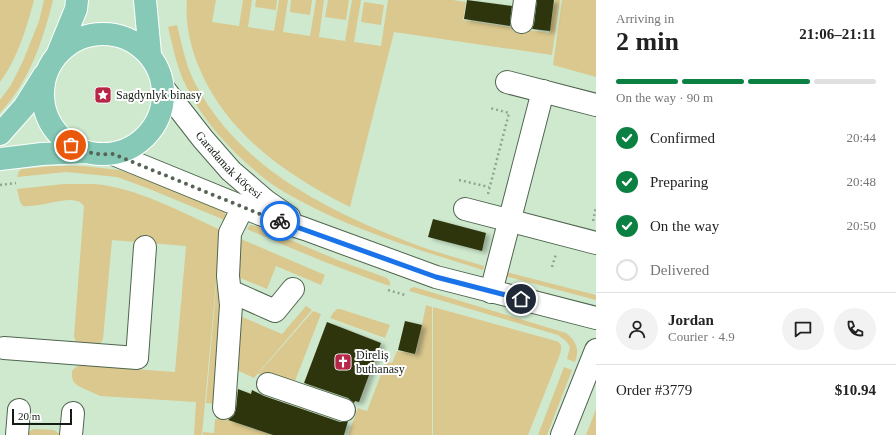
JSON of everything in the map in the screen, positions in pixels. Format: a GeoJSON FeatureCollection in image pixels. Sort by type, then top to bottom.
{"type":"FeatureCollection","features":[{"type":"Feature","properties":{"kind":"main road"},"geometry":{"type":"LineString","coordinates":[[0,134],[24,106],[53,62],[71,42],[87,36],[104,33],[121,36],[137,43],[150,54],[160,70],[164,89],[164,104],[152,131],[141,142],[128,150],[113,154],[100,155],[86,152],[71,145],[58,134],[48,120],[43,104],[43,87],[53,62],[76,9],[77,0]]}},
{"type":"Feature","properties":{"kind":"main road"},"geometry":{"type":"LineString","coordinates":[[145,0],[150,54]]}},
{"type":"Feature","properties":{"kind":"main road"},"geometry":{"type":"LineString","coordinates":[[0,159],[42,154],[86,152]]}},
{"type":"Feature","properties":{"kind":"street"},"geometry":{"type":"LineString","coordinates":[[522,22],[525,0]]}},
{"type":"Feature","properties":{"kind":"street"},"geometry":{"type":"LineString","coordinates":[[507,82],[596,105]]}},
{"type":"Feature","properties":{"kind":"street","name":"Garadamak köçesi"},"geometry":{"type":"LineString","coordinates":[[164,89],[203,139],[231,171],[266,201],[305,229]]}},
{"type":"Feature","properties":{"kind":"street"},"geometry":{"type":"LineString","coordinates":[[491,292],[543,91]]}},
{"type":"Feature","properties":{"kind":"street","name":"Garadamak köçesi"},"geometry":{"type":"LineString","coordinates":[[113,154],[260,214],[436,277],[596,318]]}},
{"type":"Feature","properties":{"kind":"street"},"geometry":{"type":"LineString","coordinates":[[224,408],[231,305],[228,276],[230,233],[243,207]]}},
{"type":"Feature","properties":{"kind":"street"},"geometry":{"type":"LineString","coordinates":[[465,209],[596,243]]}},
{"type":"Feature","properties":{"kind":"street"},"geometry":{"type":"LineString","coordinates":[[4,348],[137,358],[145,247]]}},
{"type":"Feature","properties":{"kind":"street"},"geometry":{"type":"LineString","coordinates":[[230,291],[275,311],[293,288]]}},
{"type":"Feature","properties":{"kind":"street"},"geometry":{"type":"LineString","coordinates":[[562,435],[596,350]]}},
{"type":"Feature","properties":{"kind":"street"},"geometry":{"type":"LineString","coordinates":[[268,384],[344,410]]}},
{"type":"Feature","properties":{"kind":"street"},"geometry":{"type":"LineString","coordinates":[[17,435],[19,410]]}},
{"type":"Feature","properties":{"kind":"street"},"geometry":{"type":"LineString","coordinates":[[71,435],[73,413]]}},
{"type":"Feature","properties":{"kind":"path"},"geometry":{"type":"LineString","coordinates":[[487,195],[509,113],[490,108]]}},
{"type":"Feature","properties":{"kind":"path"},"geometry":{"type":"LineString","coordinates":[[459,180],[489,187]]}},
{"type":"Feature","properties":{"kind":"path"},"geometry":{"type":"LineString","coordinates":[[0,185],[16,183]]}},
{"type":"Feature","properties":{"kind":"path"},"geometry":{"type":"LineString","coordinates":[[388,290],[405,295]]}},
{"type":"Feature","properties":{"kind":"shaded area"},"geometry":{"type":"Polygon","coordinates":[[[0,0],[34,0],[25,32],[12,64],[0,82],[0,0]]]}},
{"type":"Feature","properties":{"kind":"shaded area"},"geometry":{"type":"Polygon","coordinates":[[[44,0],[53,0],[45,31],[34,60],[19,88],[0,113],[0,100],[11,85],[23,61],[39,21],[44,0]]]}},
{"type":"Feature","properties":{"kind":"shaded area"},"geometry":{"type":"Polygon","coordinates":[[[187,0],[216,0],[212,22],[239,26],[243,0],[252,0],[248,27],[274,31],[279,0],[288,0],[283,32],[310,36],[316,0],[324,0],[319,37],[345,41],[352,0],[361,0],[354,42],[381,46],[388,0],[453,0],[466,2],[463,20],[549,33],[555,0],[560,0],[552,55],[394,32],[350,207],[326,195],[281,166],[260,150],[241,132],[224,112],[210,89],[195,57],[187,25],[187,0]]]}},
{"type":"Feature","properties":{"kind":"shaded area"},"geometry":{"type":"Polygon","coordinates":[[[256,0],[277,0],[276,10],[255,7],[256,0]]]}},
{"type":"Feature","properties":{"kind":"shaded area"},"geometry":{"type":"Polygon","coordinates":[[[291,0],[312,0],[310,15],[290,12],[291,0]]]}},
{"type":"Feature","properties":{"kind":"shaded area"},"geometry":{"type":"Polygon","coordinates":[[[328,0],[349,0],[346,20],[325,17],[328,0]]]}},
{"type":"Feature","properties":{"kind":"shaded area"},"geometry":{"type":"Polygon","coordinates":[[[562,0],[596,0],[596,77],[553,65],[562,0]]]}},
{"type":"Feature","properties":{"kind":"shaded area"},"geometry":{"type":"Polygon","coordinates":[[[364,2],[384,5],[381,25],[361,22],[364,2]]]}},
{"type":"Feature","properties":{"kind":"shaded area"},"geometry":{"type":"Polygon","coordinates":[[[177,25],[187,63],[196,85],[214,114],[235,139],[260,162],[286,181],[345,215],[415,245],[484,266],[483,270],[401,244],[340,220],[292,196],[265,179],[231,149],[211,126],[194,101],[181,73],[168,27],[177,25]]]}},
{"type":"Feature","properties":{"kind":"shaded area"},"geometry":{"type":"Polygon","coordinates":[[[52,166],[83,166],[119,170],[225,212],[227,221],[117,177],[66,172],[17,177],[19,171],[22,169],[52,166]]]}},
{"type":"Feature","properties":{"kind":"shaded area"},"geometry":{"type":"Polygon","coordinates":[[[64,184],[94,184],[126,190],[143,195],[221,230],[202,435],[194,435],[196,402],[100,396],[78,386],[73,381],[72,371],[81,365],[175,372],[186,246],[112,240],[103,339],[100,344],[90,347],[76,342],[74,336],[84,206],[79,202],[65,200],[36,206],[23,206],[20,202],[17,189],[64,184]]]}},
{"type":"Feature","properties":{"kind":"shaded area"},"geometry":{"type":"Polygon","coordinates":[[[250,225],[257,226],[340,261],[387,278],[390,282],[390,286],[318,259],[247,229],[250,225]]]}},
{"type":"Feature","properties":{"kind":"shaded area"},"geometry":{"type":"Polygon","coordinates":[[[241,239],[325,275],[321,285],[276,266],[267,289],[238,277],[237,249],[241,239]]]}},
{"type":"Feature","properties":{"kind":"shaded area"},"geometry":{"type":"Polygon","coordinates":[[[506,272],[596,295],[596,300],[505,276],[506,272]]]}},
{"type":"Feature","properties":{"kind":"shaded area"},"geometry":{"type":"Polygon","coordinates":[[[217,278],[223,300],[215,404],[206,403],[217,278]]]}},
{"type":"Feature","properties":{"kind":"shaded area"},"geometry":{"type":"Polygon","coordinates":[[[414,287],[566,333],[575,342],[577,353],[575,362],[567,359],[570,347],[566,341],[558,335],[409,291],[414,287]]]}},
{"type":"Feature","properties":{"kind":"shaded area"},"geometry":{"type":"Polygon","coordinates":[[[426,305],[432,307],[432,435],[348,435],[358,408],[367,411],[386,361],[392,363],[397,351],[416,354],[426,305]]]}},
{"type":"Feature","properties":{"kind":"shaded area"},"geometry":{"type":"Polygon","coordinates":[[[306,306],[312,310],[254,378],[235,369],[240,316],[282,334],[306,306]]]}},
{"type":"Feature","properties":{"kind":"shaded area"},"geometry":{"type":"Polygon","coordinates":[[[433,307],[559,342],[561,348],[559,357],[528,435],[433,435],[433,307]]]}},
{"type":"Feature","properties":{"kind":"shaded area"},"geometry":{"type":"Polygon","coordinates":[[[337,309],[390,325],[385,338],[330,318],[337,309]]]}},
{"type":"Feature","properties":{"kind":"shaded area"},"geometry":{"type":"Polygon","coordinates":[[[313,311],[321,314],[293,386],[258,374],[313,311]]]}},
{"type":"Feature","properties":{"kind":"shaded area"},"geometry":{"type":"Polygon","coordinates":[[[564,367],[572,370],[547,435],[538,435],[564,367]]]}},
{"type":"Feature","properties":{"kind":"shaded area"},"geometry":{"type":"Polygon","coordinates":[[[596,409],[596,435],[586,435],[596,409]]]}},
{"type":"Feature","properties":{"kind":"shaded area"},"geometry":{"type":"Polygon","coordinates":[[[215,419],[227,420],[272,435],[203,435],[203,432],[214,433],[215,419]]]}},
{"type":"Feature","properties":{"kind":"shaded area"},"geometry":{"type":"Polygon","coordinates":[[[34,429],[54,430],[61,435],[27,435],[34,429]]]}},
{"type":"Feature","properties":{"kind":"building"},"geometry":{"type":"Polygon","coordinates":[[[467,0],[512,6],[510,26],[464,19],[467,0]]]}},
{"type":"Feature","properties":{"kind":"building"},"geometry":{"type":"Polygon","coordinates":[[[537,0],[554,0],[550,31],[532,29],[537,0]]]}},
{"type":"Feature","properties":{"kind":"building"},"geometry":{"type":"Polygon","coordinates":[[[433,219],[486,233],[482,251],[428,237],[433,219]]]}},
{"type":"Feature","properties":{"kind":"building"},"geometry":{"type":"Polygon","coordinates":[[[405,321],[422,325],[415,354],[398,350],[405,321]]]}},
{"type":"Feature","properties":{"kind":"building","name":"Direliş buthanasy"},"geometry":{"type":"Polygon","coordinates":[[[327,322],[381,343],[359,402],[355,401],[354,403],[348,398],[304,383],[327,322]]]}},
{"type":"Feature","properties":{"kind":"building"},"geometry":{"type":"Polygon","coordinates":[[[238,389],[251,394],[252,390],[264,396],[340,422],[348,421],[344,435],[273,435],[228,420],[234,415],[236,409],[238,389]]]}},
{"type":"Feature","properties":{"kind":"way so far"},"geometry":{"type":"LineString","coordinates":[[71,145],[86,152],[100,155],[113,154],[280,221]]}},
{"type":"Feature","properties":{"kind":"place","name":"Sagdynlyk binasy"},"geometry":{"type":"Point","coordinates":[103,95]}},
{"type":"Feature","properties":{"kind":"place","name":"Direliş buthanasy"},"geometry":{"type":"Point","coordinates":[343,362]}},
{"type":"Feature","properties":{"kind":"route"},"geometry":{"type":"LineString","coordinates":[[280,221],[436,277],[521,299]]}}]}
